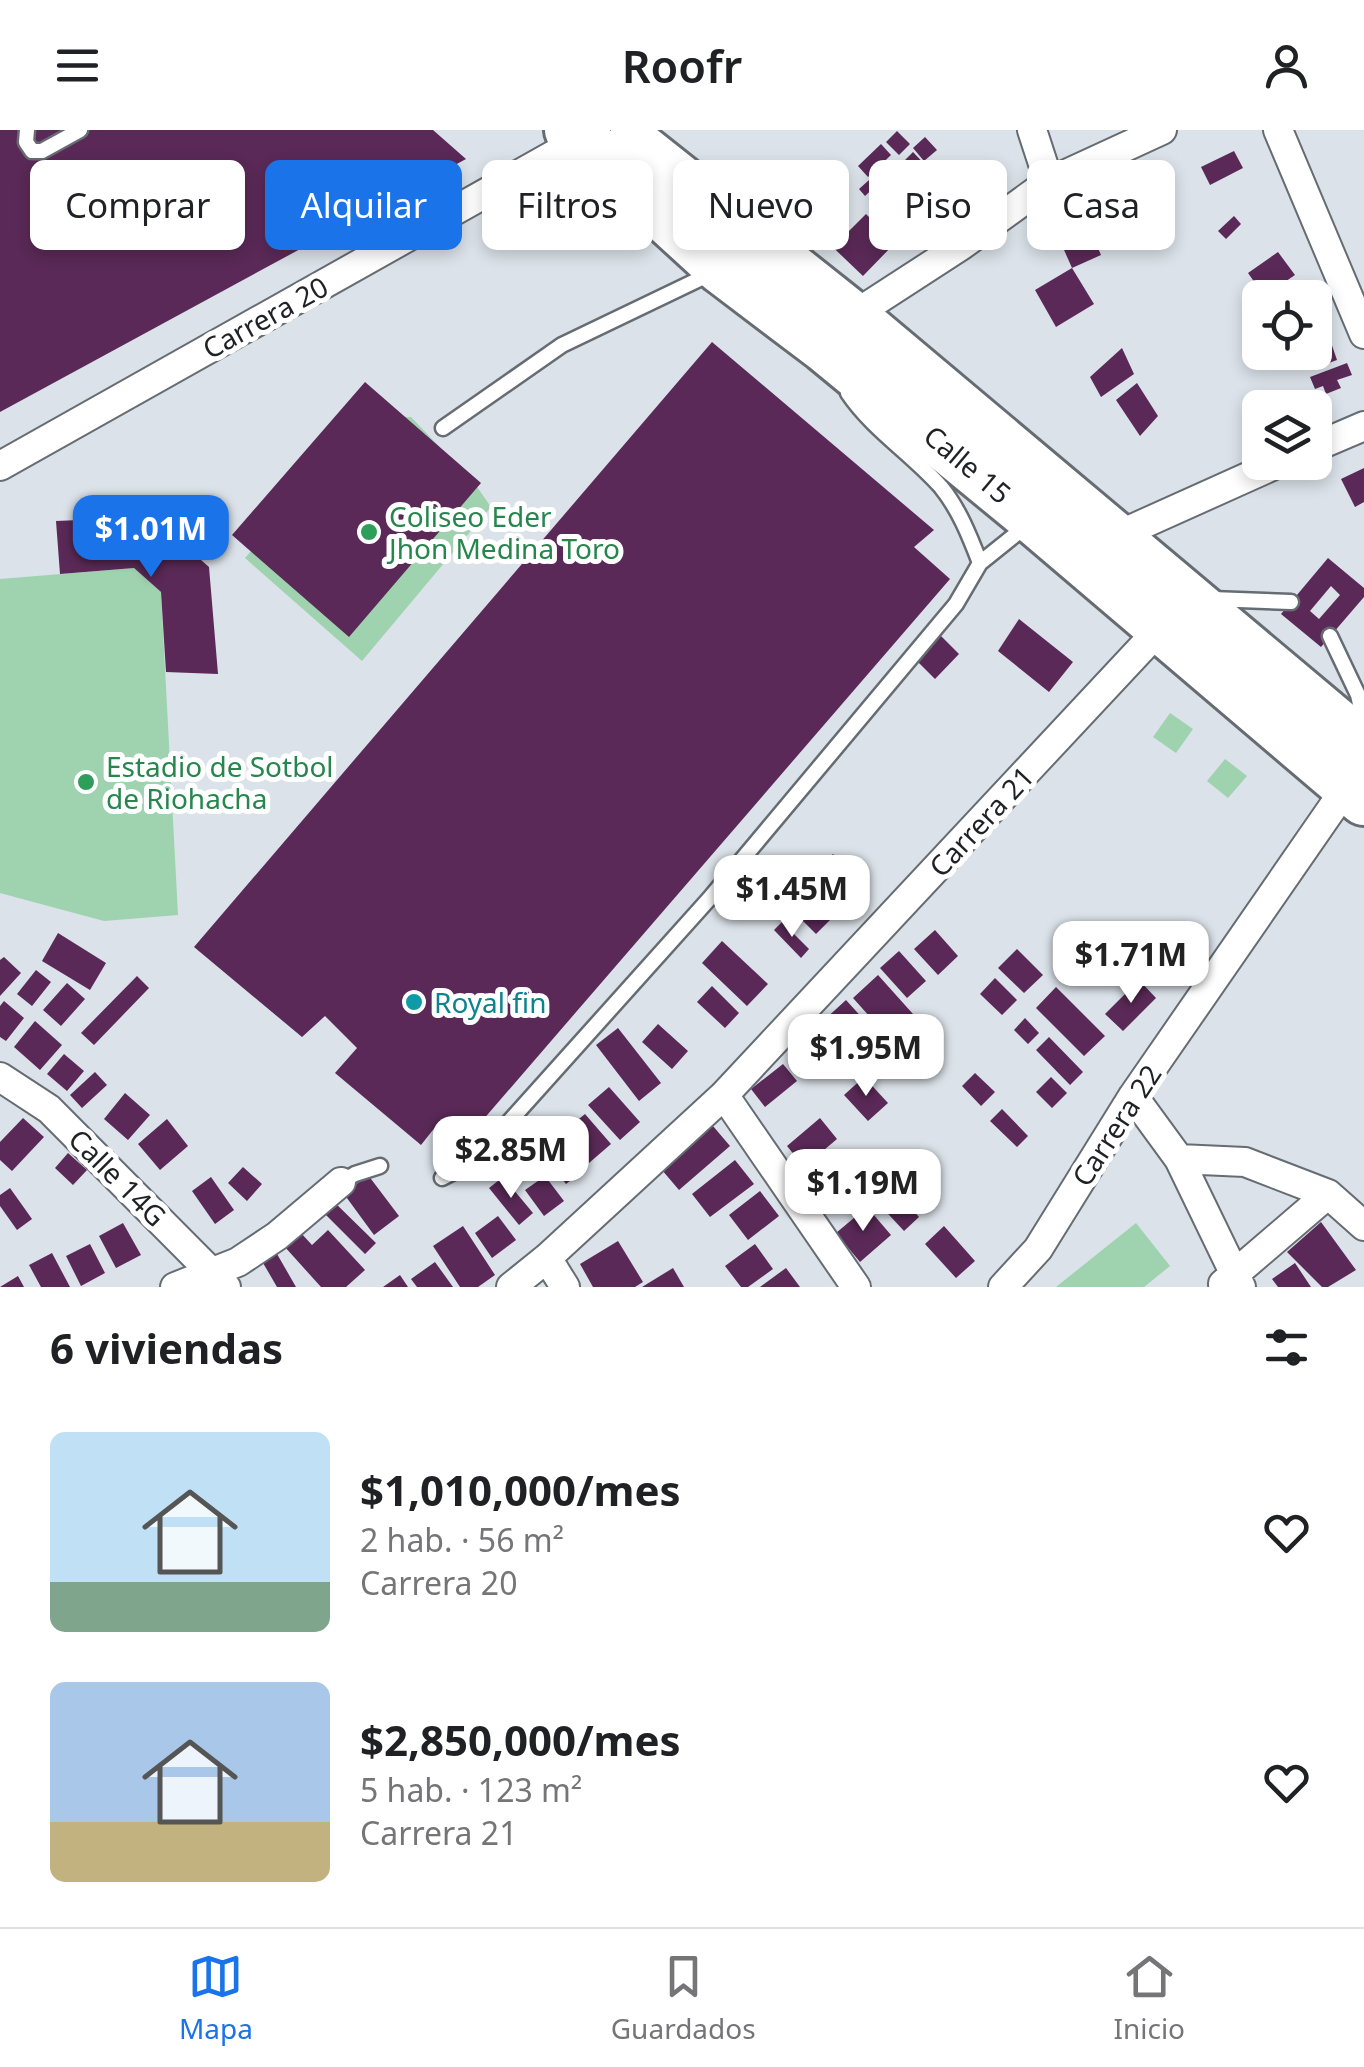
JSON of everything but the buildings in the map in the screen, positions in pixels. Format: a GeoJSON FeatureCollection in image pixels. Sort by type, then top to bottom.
{"type":"FeatureCollection","features":[{"type":"Feature","properties":{"kind":"highway","name":"Calle 15"},"geometry":{"type":"LineString","coordinates":[[590,133],[722,268],[838,331]]}},
{"type":"Feature","properties":{"kind":"highway","name":"Calle 15"},"geometry":{"type":"LineString","coordinates":[[590,133],[838,331],[1360,774]]}},
{"type":"Feature","properties":{"kind":"highway","name":"Calle 15"},"geometry":{"type":"LineString","coordinates":[[1044,504],[1112,538],[1174,614]]}},
{"type":"Feature","properties":{"kind":"street"},"geometry":{"type":"LineString","coordinates":[[1032,130],[1042,160]]}},
{"type":"Feature","properties":{"kind":"street"},"geometry":{"type":"LineString","coordinates":[[1097,160],[1162,130]]}},
{"type":"Feature","properties":{"kind":"street"},"geometry":{"type":"LineString","coordinates":[[1278,130],[1364,334]]}},
{"type":"Feature","properties":{"kind":"street","name":"Carrera 20"},"geometry":{"type":"LineString","coordinates":[[0,466],[590,133]]}},
{"type":"Feature","properties":{"kind":"street"},"geometry":{"type":"LineString","coordinates":[[838,331],[1027,198]]}},
{"type":"Feature","properties":{"kind":"street"},"geometry":{"type":"LineString","coordinates":[[1332,440],[1364,426]]}},
{"type":"Feature","properties":{"kind":"street"},"geometry":{"type":"LineString","coordinates":[[1112,538],[1242,480]]}},
{"type":"Feature","properties":{"kind":"street","name":"Carrera 21"},"geometry":{"type":"LineString","coordinates":[[511,1287],[724,1095],[1174,614]]}},
{"type":"Feature","properties":{"kind":"street","name":"Carrera 22"},"geometry":{"type":"LineString","coordinates":[[1003,1287],[1038,1249],[1133,1096],[1360,774]]}},
{"type":"Feature","properties":{"kind":"street","name":"Calle 14G"},"geometry":{"type":"LineString","coordinates":[[0,1077],[49,1109],[220,1279]]}},
{"type":"Feature","properties":{"kind":"street"},"geometry":{"type":"LineString","coordinates":[[724,1095],[856,1287]]}},
{"type":"Feature","properties":{"kind":"street"},"geometry":{"type":"LineString","coordinates":[[1133,1096],[1179,1158],[1232,1283],[1328,1194]]}},
{"type":"Feature","properties":{"kind":"street"},"geometry":{"type":"LineString","coordinates":[[1179,1158],[1245,1162],[1328,1194],[1364,1226]]}},
{"type":"Feature","properties":{"kind":"street"},"geometry":{"type":"LineString","coordinates":[[174,1287],[220,1279],[342,1182]]}},
{"type":"Feature","properties":{"kind":"street"},"geometry":{"type":"LineString","coordinates":[[547,1258],[565,1287]]}},
{"type":"Feature","properties":{"kind":"lane"},"geometry":{"type":"LineString","coordinates":[[27,130],[26,142],[32,151],[42,150],[80,130]]}},
{"type":"Feature","properties":{"kind":"lane"},"geometry":{"type":"LineString","coordinates":[[443,428],[562,344],[722,268]]}},
{"type":"Feature","properties":{"kind":"lane"},"geometry":{"type":"LineString","coordinates":[[838,331],[840,382],[859,410],[941,488],[964,524],[980,564]]}},
{"type":"Feature","properties":{"kind":"lane"},"geometry":{"type":"LineString","coordinates":[[442,1178],[473,1162],[709,899],[956,604],[980,564],[1044,504]]}},
{"type":"Feature","properties":{"kind":"lane"},"geometry":{"type":"LineString","coordinates":[[1174,614],[1291,602]]}},
{"type":"Feature","properties":{"kind":"lane"},"geometry":{"type":"LineString","coordinates":[[1330,636],[1358,695],[1364,722]]}},
{"type":"Feature","properties":{"kind":"lane"},"geometry":{"type":"LineString","coordinates":[[342,1182],[380,1166]]}},
{"type":"Feature","properties":{"kind":"green space","name":"Coliseo Eder Jhon Medina Toro"},"geometry":{"type":"Polygon","coordinates":[[[411,417],[475,484],[491,507],[362,661],[245,558],[367,418],[411,417]]]}},
{"type":"Feature","properties":{"kind":"green space","name":"Estadio de Sotbol de Riohacha"},"geometry":{"type":"Polygon","coordinates":[[[134,568],[161,592],[178,915],[104,921],[0,893],[0,579],[134,568]]]}},
{"type":"Feature","properties":{"kind":"green space"},"geometry":{"type":"Polygon","coordinates":[[[1170,713],[1193,729],[1176,753],[1153,737],[1170,713]]]}},
{"type":"Feature","properties":{"kind":"green space"},"geometry":{"type":"Polygon","coordinates":[[[1225,759],[1247,776],[1228,798],[1207,781],[1225,759]]]}},
{"type":"Feature","properties":{"kind":"green space"},"geometry":{"type":"Polygon","coordinates":[[[1136,1223],[1170,1266],[1144,1287],[1056,1287],[1136,1223]]]}},
{"type":"Feature","properties":{"kind":"place","name":"Coliseo Eder Jhon Medina Toro"},"geometry":{"type":"Point","coordinates":[369,532]}},
{"type":"Feature","properties":{"kind":"place","name":"Estadio de Sotbol de Riohacha"},"geometry":{"type":"Point","coordinates":[86,782]}},
{"type":"Feature","properties":{"kind":"place","name":"Royal fin"},"geometry":{"type":"Point","coordinates":[414,1002]}}]}
